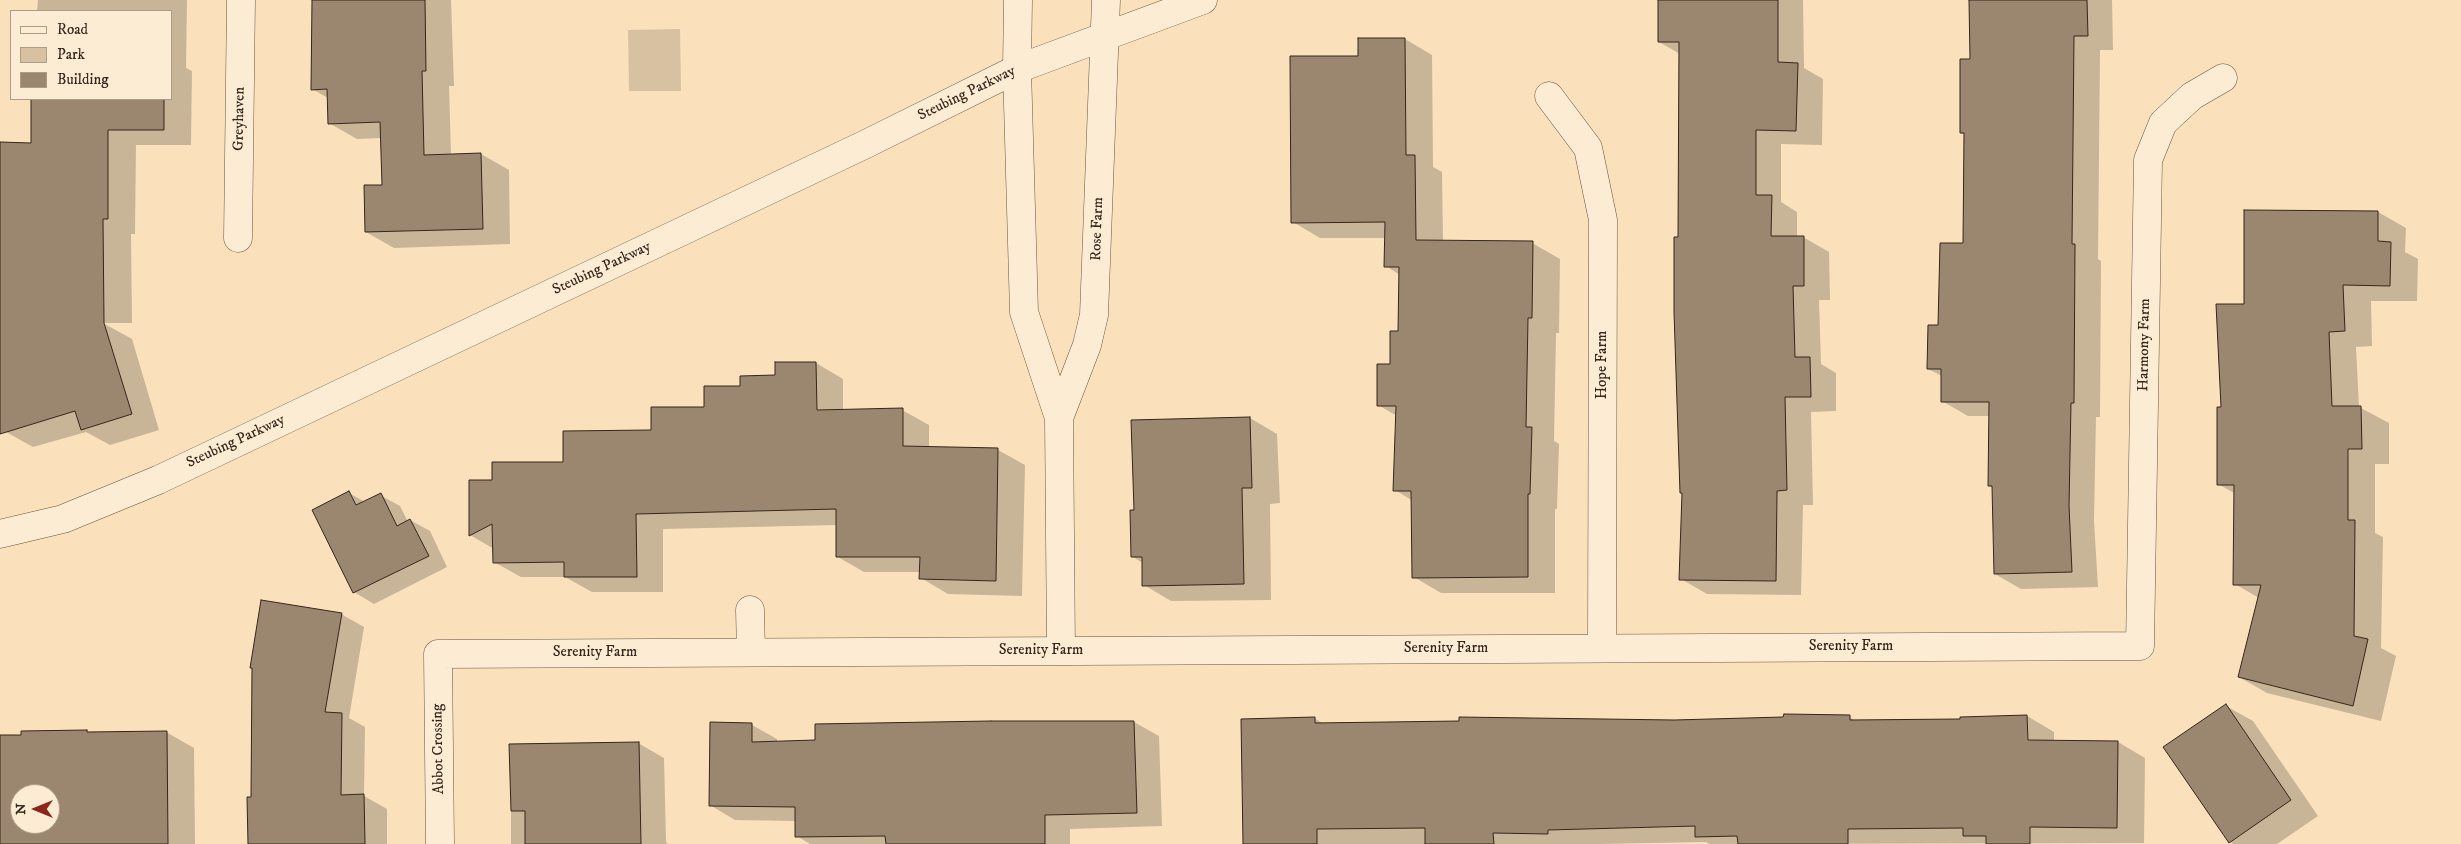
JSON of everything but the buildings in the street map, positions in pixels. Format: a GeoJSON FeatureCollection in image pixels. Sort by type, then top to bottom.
{"type":"FeatureCollection","features":[{"type":"Feature","properties":{"kind":"street","name":"Greyhaven"},"geometry":{"type":"LineString","coordinates":[[238,238],[241,0]]}},
{"type":"Feature","properties":{"kind":"street","name":"Rose Farm"},"geometry":{"type":"LineString","coordinates":[[1018,0],[1017,69],[1024,312],[1059,418],[1061,651]]}},
{"type":"Feature","properties":{"kind":"street","name":"Rose Farm"},"geometry":{"type":"LineString","coordinates":[[1059,418],[1087,345],[1094,315],[1106,0]]}},
{"type":"Feature","properties":{"kind":"street","name":"Steubing Parkway"},"geometry":{"type":"LineString","coordinates":[[0,534],[63,519],[158,480],[857,148],[1017,69],[1203,0]]}},
{"type":"Feature","properties":{"kind":"street","name":"Harmony Farm"},"geometry":{"type":"LineString","coordinates":[[2140,646],[2148,160],[2162,123],[2192,96],[2223,78]]}},
{"type":"Feature","properties":{"kind":"street","name":"Hope Farm"},"geometry":{"type":"LineString","coordinates":[[1549,96],[1588,148],[1603,220],[1602,648]]}},
{"type":"Feature","properties":{"kind":"street"},"geometry":{"type":"LineString","coordinates":[[750,610],[751,652]]}},
{"type":"Feature","properties":{"kind":"street","name":"Serenity Farm"},"geometry":{"type":"LineString","coordinates":[[438,654],[2140,646]]}},
{"type":"Feature","properties":{"kind":"street","name":"Abbot Crossing"},"geometry":{"type":"LineString","coordinates":[[438,654],[440,844]]}},
{"type":"Feature","properties":{"kind":"green space"},"geometry":{"type":"Polygon","coordinates":[[[680,29],[681,91],[629,91],[628,30],[680,29]]]}}]}
